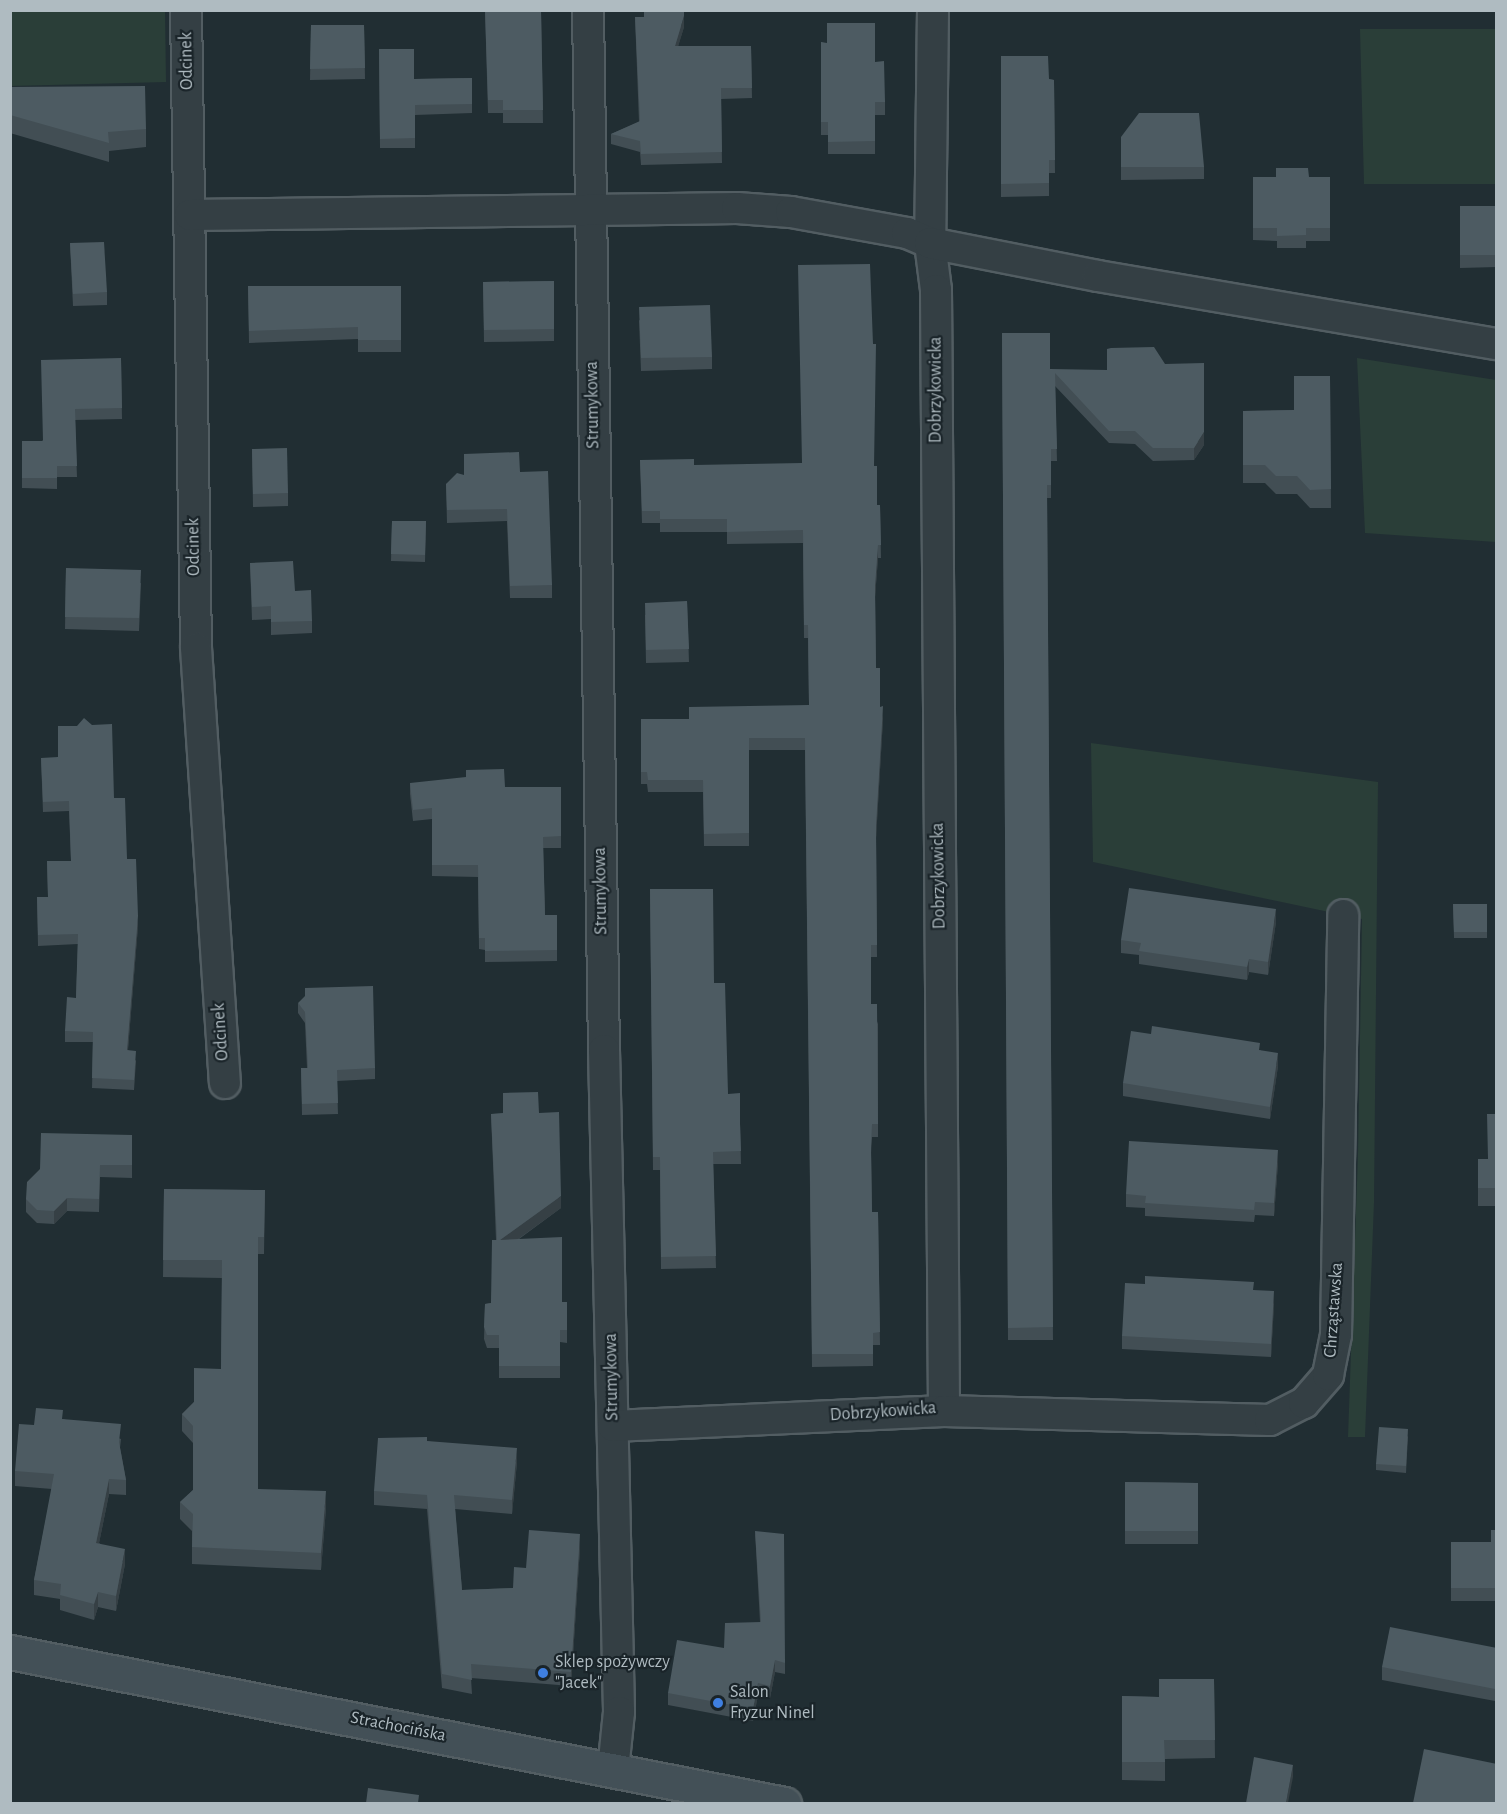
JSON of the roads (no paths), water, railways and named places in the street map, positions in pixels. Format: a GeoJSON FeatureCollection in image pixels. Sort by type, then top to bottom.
{"type":"FeatureCollection","features":[{"type":"Feature","properties":{"kind":"main road","name":"Strachocińska"},"geometry":{"type":"LineString","coordinates":[[10,1652],[784,1803]]}},
{"type":"Feature","properties":{"kind":"street","name":"Odcinek"},"geometry":{"type":"LineString","coordinates":[[186,10],[196,648],[225,1083]]}},
{"type":"Feature","properties":{"kind":"street","name":"Strumykowa"},"geometry":{"type":"LineString","coordinates":[[588,10],[619,1712],[613,1770]]}},
{"type":"Feature","properties":{"kind":"street","name":"Dobrzykowicka"},"geometry":{"type":"LineString","coordinates":[[614,1425],[944,1411],[936,290],[930,243],[934,181],[933,10]]}},
{"type":"Feature","properties":{"kind":"street"},"geometry":{"type":"LineString","coordinates":[[190,215],[737,207],[791,212],[907,232],[930,243],[1098,276],[1497,344]]}},
{"type":"Feature","properties":{"kind":"street","name":"Chrząstawska"},"geometry":{"type":"LineString","coordinates":[[944,1411],[1270,1420],[1304,1403],[1328,1375],[1335,1335],[1343,915]]}},
{"type":"Feature","properties":{"kind":"place","name":"Sklep spożywczy \"Jacek\""},"geometry":{"type":"Point","coordinates":[543,1673]}},
{"type":"Feature","properties":{"kind":"place","name":"Salon Fryzur Ninel"},"geometry":{"type":"Point","coordinates":[718,1703]}}]}
